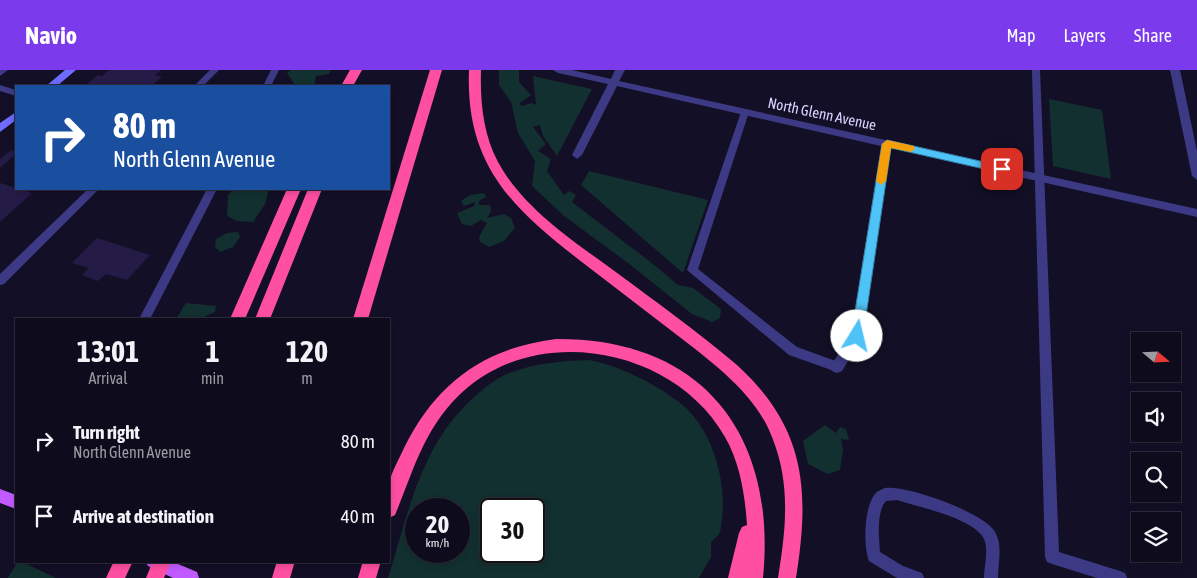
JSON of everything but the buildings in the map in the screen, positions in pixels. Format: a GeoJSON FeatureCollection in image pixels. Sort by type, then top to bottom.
{"type":"FeatureCollection","features":[{"type":"Feature","properties":{"kind":"highway"},"geometry":{"type":"LineString","coordinates":[[348,85],[356,70]]}},
{"type":"Feature","properties":{"kind":"highway"},"geometry":{"type":"LineString","coordinates":[[357,85],[364,70]]}},
{"type":"Feature","properties":{"kind":"highway"},"geometry":{"type":"LineString","coordinates":[[360,318],[436,70]]}},
{"type":"Feature","properties":{"kind":"highway"},"geometry":{"type":"LineString","coordinates":[[475,70],[476,108],[485,145],[493,163],[519,199],[548,227],[719,358],[746,383],[765,407],[783,442],[792,471],[795,528],[787,578]]}},
{"type":"Feature","properties":{"kind":"highway"},"geometry":{"type":"LineString","coordinates":[[237,318],[294,190]]}},
{"type":"Feature","properties":{"kind":"highway"},"geometry":{"type":"LineString","coordinates":[[262,318],[315,190]]}},
{"type":"Feature","properties":{"kind":"highway"},"geometry":{"type":"LineString","coordinates":[[390,506],[405,464],[431,416],[452,392],[473,374],[517,353],[540,347],[569,344],[594,345],[634,354],[671,372],[711,406],[731,433],[743,457],[752,495],[755,534],[754,578]]}},
{"type":"Feature","properties":{"kind":"highway"},"geometry":{"type":"LineString","coordinates":[[737,578],[748,534],[752,495]]}},
{"type":"Feature","properties":{"kind":"highway"},"geometry":{"type":"LineString","coordinates":[[115,578],[123,563]]}},
{"type":"Feature","properties":{"kind":"highway"},"geometry":{"type":"LineString","coordinates":[[155,578],[161,563]]}},
{"type":"Feature","properties":{"kind":"highway"},"geometry":{"type":"LineString","coordinates":[[281,578],[285,563]]}},
{"type":"Feature","properties":{"kind":"highway"},"geometry":{"type":"LineString","coordinates":[[367,578],[371,563]]}},
{"type":"Feature","properties":{"kind":"main road"},"geometry":{"type":"LineString","coordinates":[[52,85],[71,70]]}},
{"type":"Feature","properties":{"kind":"main road"},"geometry":{"type":"LineString","coordinates":[[0,129],[15,116]]}},
{"type":"Feature","properties":{"kind":"main road"},"geometry":{"type":"LineString","coordinates":[[157,563],[191,578]]}},
{"type":"Feature","properties":{"kind":"street","name":"North Glenn Avenue"},"geometry":{"type":"LineString","coordinates":[[558,70],[1197,213]]}},
{"type":"Feature","properties":{"kind":"street"},"geometry":{"type":"LineString","coordinates":[[577,155],[620,70]]}},
{"type":"Feature","properties":{"kind":"street"},"geometry":{"type":"LineString","coordinates":[[1175,70],[1197,176]]}},
{"type":"Feature","properties":{"kind":"street"},"geometry":{"type":"LineString","coordinates":[[0,88],[15,93]]}},
{"type":"Feature","properties":{"kind":"street"},"geometry":{"type":"LineString","coordinates":[[837,367],[857,336],[887,144]]}},
{"type":"Feature","properties":{"kind":"lane"},"geometry":{"type":"LineString","coordinates":[[0,73],[4,70]]}},
{"type":"Feature","properties":{"kind":"lane"},"geometry":{"type":"LineString","coordinates":[[199,85],[215,70]]}},
{"type":"Feature","properties":{"kind":"lane"},"geometry":{"type":"LineString","coordinates":[[268,85],[275,70]]}},
{"type":"Feature","properties":{"kind":"lane"},"geometry":{"type":"LineString","coordinates":[[1036,70],[1052,557],[1120,578]]}},
{"type":"Feature","properties":{"kind":"lane"},"geometry":{"type":"LineString","coordinates":[[745,112],[692,270],[793,351],[837,367]]}},
{"type":"Feature","properties":{"kind":"lane"},"geometry":{"type":"LineString","coordinates":[[0,281],[93,190]]}},
{"type":"Feature","properties":{"kind":"lane"},"geometry":{"type":"LineString","coordinates":[[145,318],[211,190]]}},
{"type":"Feature","properties":{"kind":"lane"},"geometry":{"type":"LineString","coordinates":[[917,578],[899,572],[874,556],[872,548],[876,504],[879,497],[887,494],[897,494],[966,517],[984,528],[990,536],[992,546],[991,578]]}},
{"type":"Feature","properties":{"kind":"green space"},"geometry":{"type":"Polygon","coordinates":[[[291,70],[331,70],[329,74],[316,76],[314,85],[295,85],[287,73],[291,70]]]}},
{"type":"Feature","properties":{"kind":"green space"},"geometry":{"type":"Polygon","coordinates":[[[499,70],[519,70],[519,82],[531,95],[520,103],[521,106],[532,103],[536,105],[533,76],[592,89],[557,156],[543,136],[540,125],[533,127],[546,144],[538,151],[551,159],[547,171],[564,195],[569,191],[576,195],[572,202],[678,285],[693,288],[721,309],[720,318],[712,322],[692,314],[628,263],[564,216],[532,186],[535,161],[518,133],[511,102],[499,85],[499,70]]]}},
{"type":"Feature","properties":{"kind":"green space"},"geometry":{"type":"Polygon","coordinates":[[[1049,99],[1102,110],[1111,179],[1053,166],[1049,99]]]}},
{"type":"Feature","properties":{"kind":"green space"},"geometry":{"type":"Polygon","coordinates":[[[589,171],[708,200],[683,273],[581,185],[589,171]]]}},
{"type":"Feature","properties":{"kind":"green space"},"geometry":{"type":"Polygon","coordinates":[[[232,190],[269,190],[265,204],[253,222],[237,221],[227,216],[228,195],[232,190]]]}},
{"type":"Feature","properties":{"kind":"green space"},"geometry":{"type":"Polygon","coordinates":[[[484,193],[486,197],[479,201],[479,205],[490,205],[491,212],[487,218],[504,214],[511,218],[515,228],[504,241],[489,247],[480,242],[479,237],[487,223],[481,220],[471,226],[462,224],[457,213],[474,206],[475,202],[464,206],[461,201],[470,195],[484,193]]]}},
{"type":"Feature","properties":{"kind":"green space"},"geometry":{"type":"Polygon","coordinates":[[[238,232],[240,237],[233,247],[220,252],[215,247],[216,239],[227,233],[238,232]]]}},
{"type":"Feature","properties":{"kind":"green space"},"geometry":{"type":"Polygon","coordinates":[[[186,303],[216,306],[215,312],[201,318],[177,318],[186,303]]]}},
{"type":"Feature","properties":{"kind":"green space"},"geometry":{"type":"Polygon","coordinates":[[[589,360],[613,366],[636,376],[679,402],[700,425],[715,455],[722,488],[723,504],[720,533],[711,542],[711,557],[699,578],[388,578],[405,522],[405,563],[470,563],[470,498],[412,498],[418,481],[441,437],[455,417],[481,391],[494,381],[517,370],[558,362],[589,360]]]}},
{"type":"Feature","properties":{"kind":"green space"},"geometry":{"type":"Polygon","coordinates":[[[825,425],[836,433],[840,427],[846,429],[849,440],[841,439],[843,450],[840,470],[828,474],[808,464],[803,441],[825,425]]]}},
{"type":"Feature","properties":{"kind":"green space"},"geometry":{"type":"Polygon","coordinates":[[[17,563],[24,563],[56,578],[8,578],[17,563]]]}},
{"type":"Feature","properties":{"kind":"slow traffic"},"geometry":{"type":"LineString","coordinates":[[881,181],[887,144],[911,149]]}},
{"type":"Feature","properties":{"kind":"route"},"geometry":{"type":"LineString","coordinates":[[857,336],[887,144],[1002,169]]}}]}
